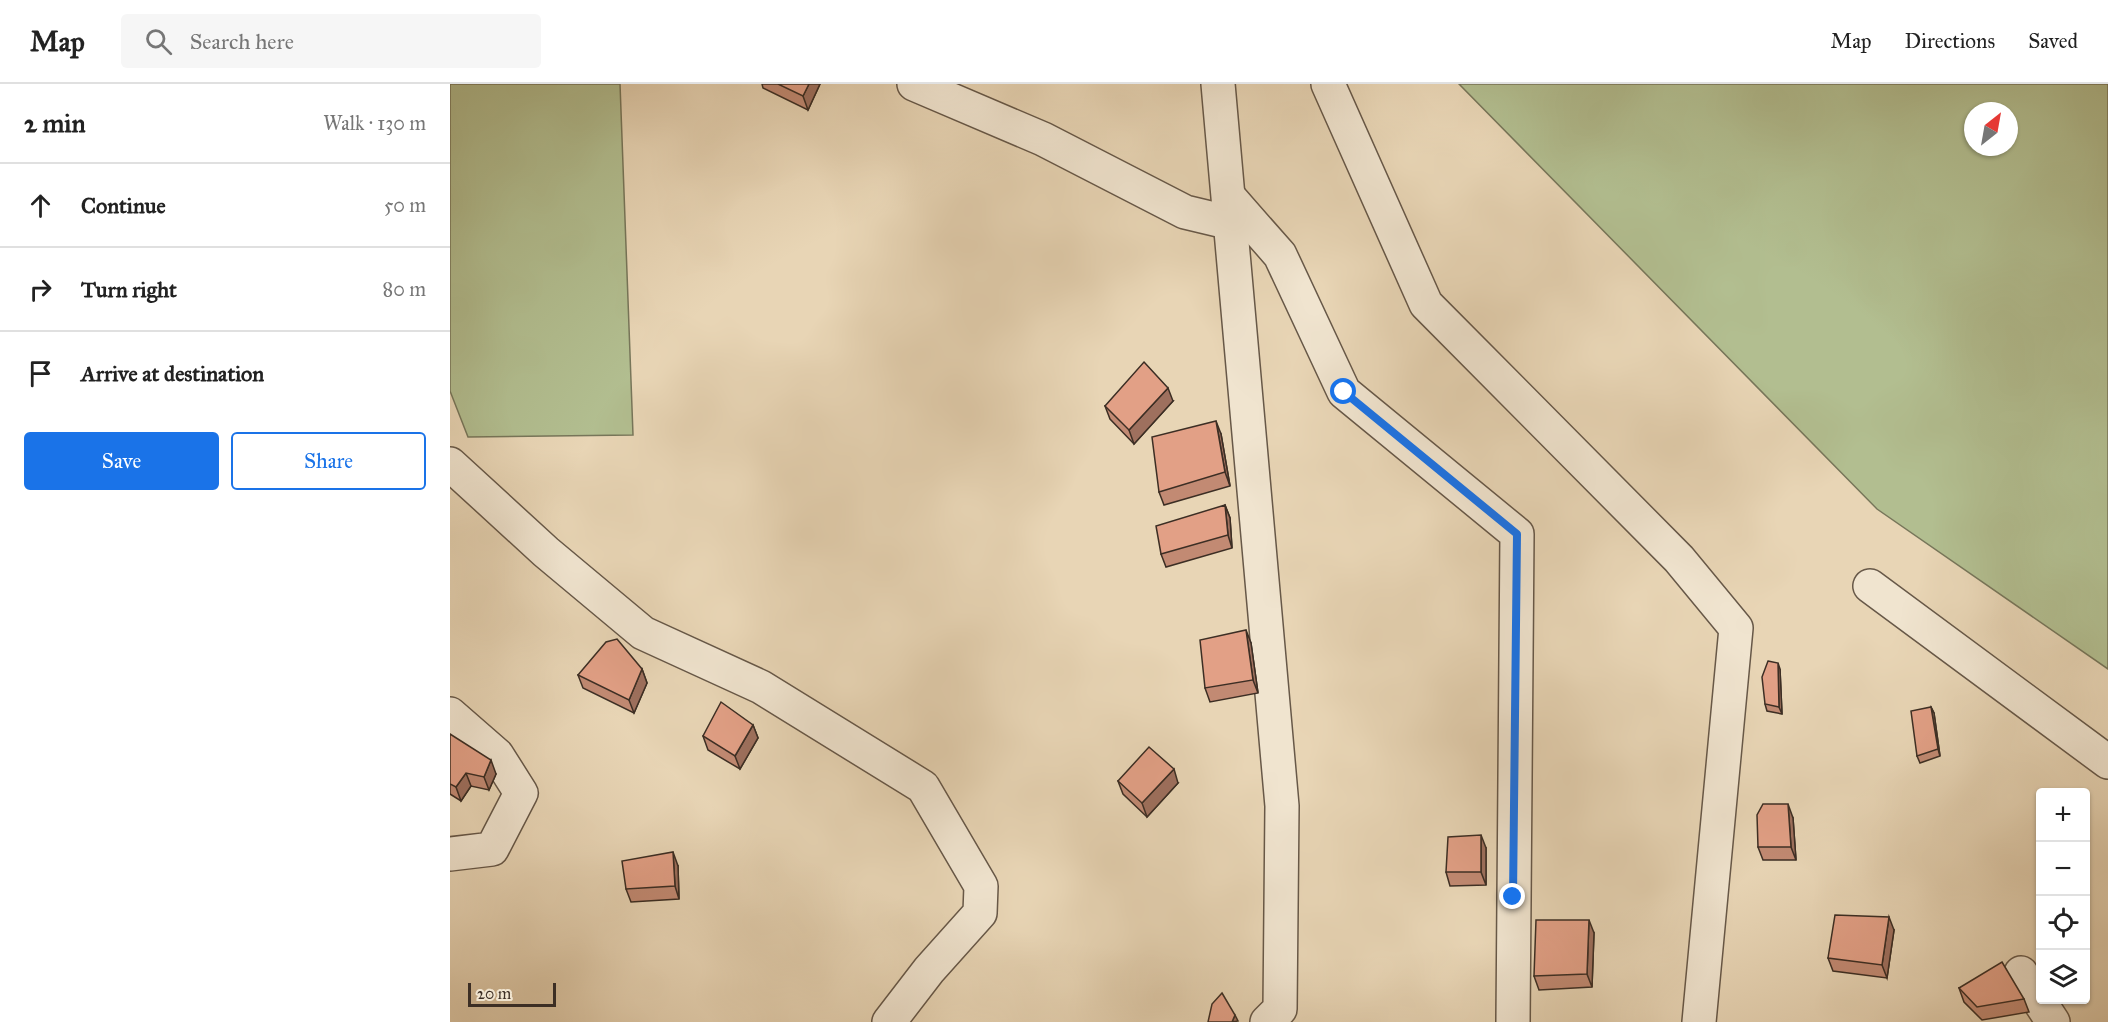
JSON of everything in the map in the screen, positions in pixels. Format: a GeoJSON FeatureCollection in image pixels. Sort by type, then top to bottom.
{"type":"FeatureCollection","features":[{"type":"Feature","properties":{"kind":"street"},"geometry":{"type":"LineString","coordinates":[[914,84],[1043,139],[1185,212],[1230,210],[1280,255],[1344,392],[1517,534],[1512,1022]]}},
{"type":"Feature","properties":{"kind":"street"},"geometry":{"type":"LineString","coordinates":[[1218,84],[1282,806],[1280,1009],[1267,1022]]}},
{"type":"Feature","properties":{"kind":"street"},"geometry":{"type":"LineString","coordinates":[[1328,84],[1426,303],[1679,558],[1736,628],[1699,1022]]}},
{"type":"Feature","properties":{"kind":"street"},"geometry":{"type":"LineString","coordinates":[[450,464],[546,552],[643,633],[761,687],[923,787],[981,886],[980,913],[929,970],[889,1022]]}},
{"type":"Feature","properties":{"kind":"street"},"geometry":{"type":"LineString","coordinates":[[1870,586],[2108,762]]}},
{"type":"Feature","properties":{"kind":"street"},"geometry":{"type":"LineString","coordinates":[[450,714],[497,755],[521,793],[492,849],[450,854]]}},
{"type":"Feature","properties":{"kind":"street"},"geometry":{"type":"LineString","coordinates":[[2021,973],[2053,1022]]}},
{"type":"Feature","properties":{"kind":"green space"},"geometry":{"type":"Polygon","coordinates":[[[450,84],[620,84],[633,435],[468,437],[450,391],[450,84]]]}},
{"type":"Feature","properties":{"kind":"green space"},"geometry":{"type":"Polygon","coordinates":[[[1459,84],[2108,84],[2108,669],[1877,509],[1459,84]]]}},
{"type":"Feature","properties":{"kind":"building"},"geometry":{"type":"Polygon","coordinates":[[[778,84],[809,84],[803,96],[778,84]]]}},
{"type":"Feature","properties":{"kind":"building"},"geometry":{"type":"Polygon","coordinates":[[[1144,362],[1168,388],[1129,430],[1105,406],[1144,362]]]}},
{"type":"Feature","properties":{"kind":"building"},"geometry":{"type":"Polygon","coordinates":[[[1216,421],[1225,472],[1159,492],[1152,437],[1216,421]]]}},
{"type":"Feature","properties":{"kind":"building"},"geometry":{"type":"Polygon","coordinates":[[[1225,505],[1228,535],[1161,554],[1156,526],[1225,505]]]}},
{"type":"Feature","properties":{"kind":"building"},"geometry":{"type":"Polygon","coordinates":[[[1246,630],[1253,680],[1205,688],[1200,640],[1246,630]]]}},
{"type":"Feature","properties":{"kind":"building"},"geometry":{"type":"Polygon","coordinates":[[[617,639],[642,669],[629,700],[578,675],[606,642],[617,639]]]}},
{"type":"Feature","properties":{"kind":"building"},"geometry":{"type":"Polygon","coordinates":[[[1768,661],[1778,663],[1779,707],[1765,704],[1762,677],[1768,661]]]}},
{"type":"Feature","properties":{"kind":"building"},"geometry":{"type":"Polygon","coordinates":[[[721,702],[753,725],[735,756],[703,736],[721,702]]]}},
{"type":"Feature","properties":{"kind":"building"},"geometry":{"type":"Polygon","coordinates":[[[1931,707],[1938,749],[1917,756],[1911,711],[1931,707]]]}},
{"type":"Feature","properties":{"kind":"building"},"geometry":{"type":"Polygon","coordinates":[[[450,734],[491,760],[484,777],[466,773],[456,787],[450,784],[450,734]]]}},
{"type":"Feature","properties":{"kind":"building"},"geometry":{"type":"Polygon","coordinates":[[[1149,747],[1174,769],[1142,803],[1118,781],[1149,747]]]}},
{"type":"Feature","properties":{"kind":"building"},"geometry":{"type":"Polygon","coordinates":[[[1763,804],[1788,804],[1791,847],[1758,847],[1757,815],[1763,804]]]}},
{"type":"Feature","properties":{"kind":"building"},"geometry":{"type":"Polygon","coordinates":[[[1481,835],[1481,872],[1446,872],[1448,837],[1481,835]]]}},
{"type":"Feature","properties":{"kind":"building"},"geometry":{"type":"Polygon","coordinates":[[[673,852],[675,886],[626,889],[622,861],[673,852]]]}},
{"type":"Feature","properties":{"kind":"building"},"geometry":{"type":"Polygon","coordinates":[[[1835,915],[1889,917],[1882,965],[1828,958],[1835,915]]]}},
{"type":"Feature","properties":{"kind":"building"},"geometry":{"type":"Polygon","coordinates":[[[1536,920],[1589,920],[1587,974],[1534,976],[1536,920]]]}},
{"type":"Feature","properties":{"kind":"building"},"geometry":{"type":"Polygon","coordinates":[[[2002,962],[2024,999],[1977,1007],[1959,988],[2002,962]]]}},
{"type":"Feature","properties":{"kind":"building"},"geometry":{"type":"Polygon","coordinates":[[[1222,993],[1235,1015],[1232,1022],[1208,1022],[1212,1004],[1222,993]]]}},
{"type":"Feature","properties":{"kind":"route"},"geometry":{"type":"LineString","coordinates":[[1344,392],[1517,534],[1513,897]]}}]}
